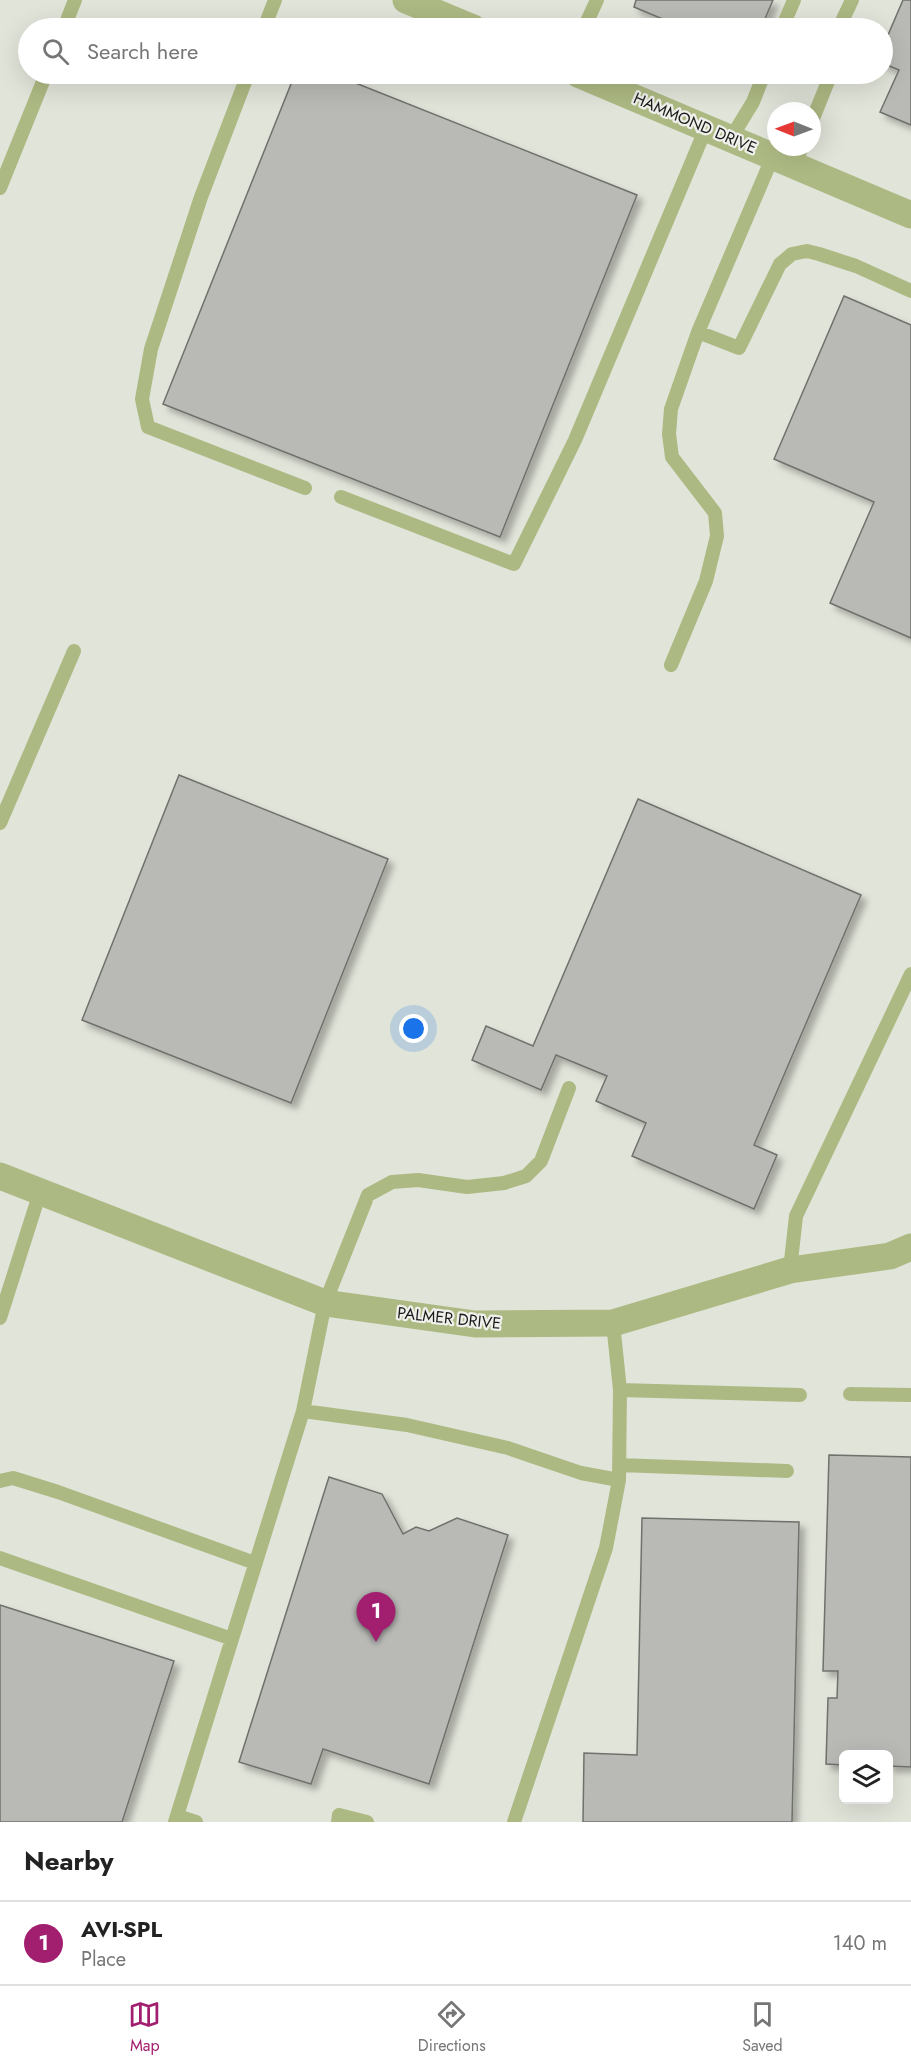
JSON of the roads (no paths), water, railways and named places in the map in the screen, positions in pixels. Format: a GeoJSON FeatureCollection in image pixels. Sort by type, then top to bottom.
{"type":"FeatureCollection","features":[{"type":"Feature","properties":{"kind":"street"},"geometry":{"type":"LineString","coordinates":[[416,2],[451,18]]}},
{"type":"Feature","properties":{"kind":"street","name":"HAMMOND DRIVE"},"geometry":{"type":"LineString","coordinates":[[602,84],[731,138],[767,149]]}},
{"type":"Feature","properties":{"kind":"street","name":"HAMMOND DRIVE"},"geometry":{"type":"LineString","coordinates":[[790,156],[911,215]]}},
{"type":"Feature","properties":{"kind":"street","name":"PALMER DRIVE"},"geometry":{"type":"LineString","coordinates":[[0,1176],[325,1303],[475,1323],[613,1323],[790,1270],[890,1256],[911,1247]]}},
{"type":"Feature","properties":{"kind":"lane"},"geometry":{"type":"LineString","coordinates":[[68,18],[75,0]]}},
{"type":"Feature","properties":{"kind":"lane"},"geometry":{"type":"LineString","coordinates":[[268,18],[275,0]]}},
{"type":"Feature","properties":{"kind":"lane"},"geometry":{"type":"LineString","coordinates":[[589,18],[597,0]]}},
{"type":"Feature","properties":{"kind":"lane"},"geometry":{"type":"LineString","coordinates":[[786,18],[794,0]]}},
{"type":"Feature","properties":{"kind":"lane"},"geometry":{"type":"LineString","coordinates":[[843,18],[852,0]]}},
{"type":"Feature","properties":{"kind":"lane"},"geometry":{"type":"LineString","coordinates":[[0,188],[42,84]]}},
{"type":"Feature","properties":{"kind":"lane"},"geometry":{"type":"LineString","coordinates":[[244,84],[201,197],[151,349],[141,399],[148,427],[305,488]]}},
{"type":"Feature","properties":{"kind":"lane"},"geometry":{"type":"LineString","coordinates":[[731,138],[753,102],[760,84]]}},
{"type":"Feature","properties":{"kind":"lane"},"geometry":{"type":"LineString","coordinates":[[820,102],[827,84]]}},
{"type":"Feature","properties":{"kind":"lane"},"geometry":{"type":"LineString","coordinates":[[341,497],[514,564],[574,440],[706,128]]}},
{"type":"Feature","properties":{"kind":"lane"},"geometry":{"type":"LineString","coordinates":[[671,665],[706,581],[717,536],[715,513],[672,457],[669,434],[671,409],[698,332],[790,156]]}},
{"type":"Feature","properties":{"kind":"lane"},"geometry":{"type":"LineString","coordinates":[[698,332],[738,348],[780,264],[792,254],[807,251],[856,266],[911,291]]}},
{"type":"Feature","properties":{"kind":"lane"},"geometry":{"type":"LineString","coordinates":[[0,823],[74,651]]}},
{"type":"Feature","properties":{"kind":"lane"},"geometry":{"type":"LineString","coordinates":[[790,1270],[796,1216],[911,974]]}},
{"type":"Feature","properties":{"kind":"lane"},"geometry":{"type":"LineString","coordinates":[[196,1822],[176,1819],[303,1411],[325,1303],[368,1195],[392,1182],[418,1180],[467,1187],[504,1183],[526,1176],[541,1161],[569,1088]]}},
{"type":"Feature","properties":{"kind":"lane"},"geometry":{"type":"LineString","coordinates":[[0,1318],[3,1298],[40,1192]]}},
{"type":"Feature","properties":{"kind":"lane"},"geometry":{"type":"LineString","coordinates":[[514,1822],[606,1548],[619,1480],[620,1390],[613,1323]]}},
{"type":"Feature","properties":{"kind":"lane"},"geometry":{"type":"LineString","coordinates":[[620,1390],[800,1395]]}},
{"type":"Feature","properties":{"kind":"lane"},"geometry":{"type":"LineString","coordinates":[[850,1395],[911,1395]]}},
{"type":"Feature","properties":{"kind":"lane"},"geometry":{"type":"LineString","coordinates":[[303,1411],[408,1425],[508,1448],[581,1473],[619,1480]]}},
{"type":"Feature","properties":{"kind":"lane"},"geometry":{"type":"LineString","coordinates":[[619,1465],[787,1471]]}},
{"type":"Feature","properties":{"kind":"lane"},"geometry":{"type":"LineString","coordinates":[[0,1481],[13,1478],[58,1492],[255,1563]]}},
{"type":"Feature","properties":{"kind":"lane"},"geometry":{"type":"LineString","coordinates":[[0,1558],[232,1639]]}},
{"type":"Feature","properties":{"kind":"lane"},"geometry":{"type":"LineString","coordinates":[[338,1822],[339,1815],[367,1822]]}},
{"type":"Feature","properties":{"kind":"place","name":"AVI-SPL"},"geometry":{"type":"Point","coordinates":[376,1642]}}]}
